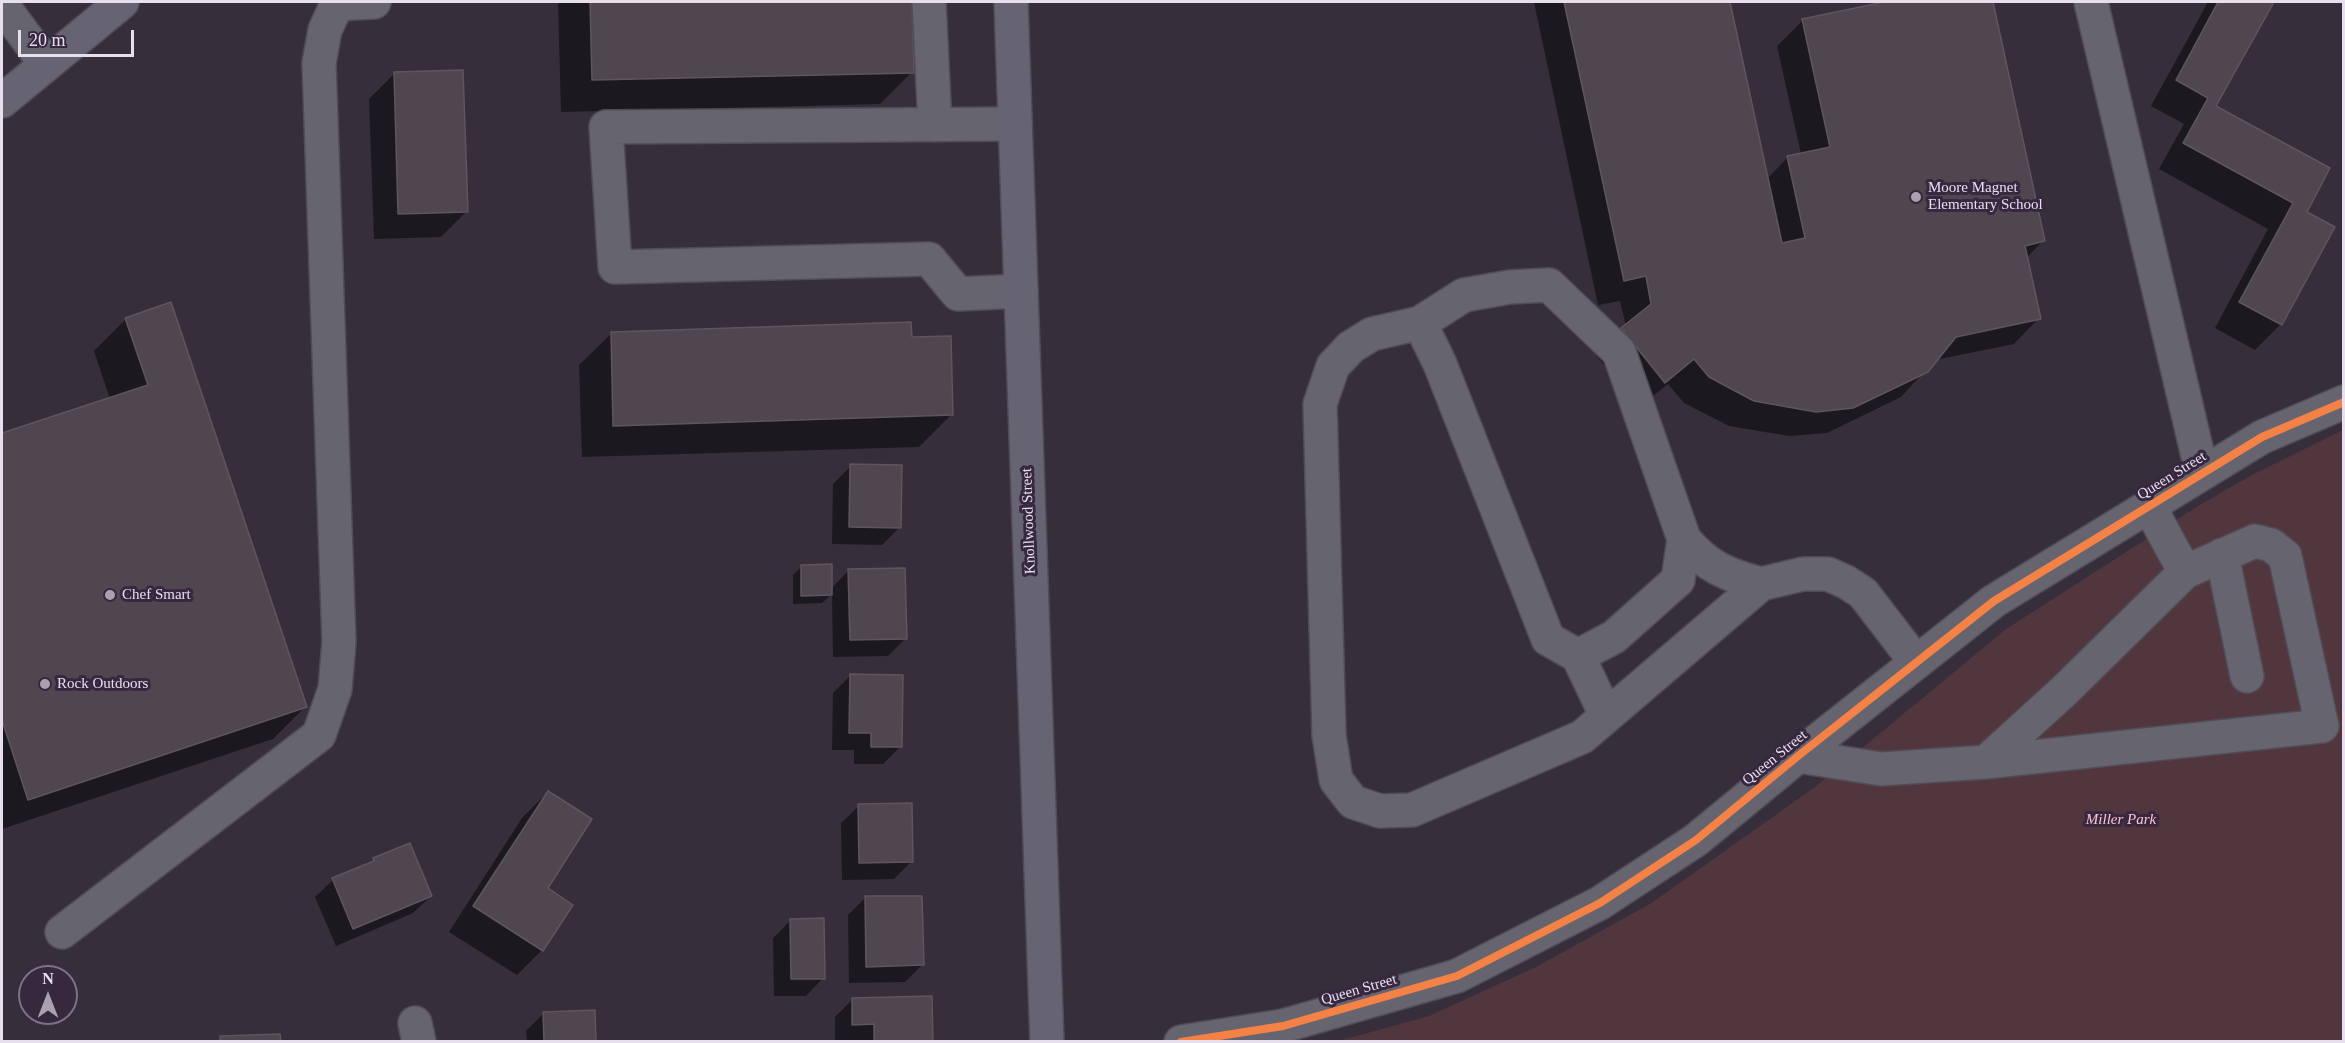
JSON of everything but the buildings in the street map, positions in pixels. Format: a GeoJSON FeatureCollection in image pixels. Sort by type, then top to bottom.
{"type":"FeatureCollection","features":[{"type":"Feature","properties":{"kind":"main road"},"geometry":{"type":"LineString","coordinates":[[2,101],[122,2]]}},
{"type":"Feature","properties":{"kind":"main road","name":"Knollwood Street"},"geometry":{"type":"LineString","coordinates":[[1011,2],[1047,1041]]}},
{"type":"Feature","properties":{"kind":"street"},"geometry":{"type":"LineString","coordinates":[[62,932],[319,735],[335,689],[339,642],[319,63],[325,30],[336,3],[374,2]]}},
{"type":"Feature","properties":{"kind":"street"},"geometry":{"type":"LineString","coordinates":[[929,2],[935,125]]}},
{"type":"Feature","properties":{"kind":"street"},"geometry":{"type":"LineString","coordinates":[[2091,2],[2202,474]]}},
{"type":"Feature","properties":{"kind":"street"},"geometry":{"type":"LineString","coordinates":[[2,5],[46,64]]}},
{"type":"Feature","properties":{"kind":"street"},"geometry":{"type":"LineString","coordinates":[[1015,123],[606,127],[615,267],[929,259],[958,294],[1021,291]]}},
{"type":"Feature","properties":{"kind":"street"},"geometry":{"type":"LineString","coordinates":[[1761,584],[1727,575],[1696,554],[1684,539],[1619,352],[1549,285],[1510,287],[1464,295],[1420,323],[1372,334],[1351,347],[1333,366],[1320,404],[1329,735],[1336,780],[1353,802],[1380,811],[1412,810],[1582,737],[1761,584],[1803,574],[1828,574],[1846,582],[1863,593],[1916,662]]}},
{"type":"Feature","properties":{"kind":"street"},"geometry":{"type":"LineString","coordinates":[[1420,323],[1440,364],[1548,639],[1578,656],[1606,715]]}},
{"type":"Feature","properties":{"kind":"street","name":"Queen Street"},"geometry":{"type":"LineString","coordinates":[[1181,1041],[1283,1026],[1457,976],[1610,897],[1696,840],[1994,601],[2262,437],[2343,402]]}},
{"type":"Feature","properties":{"kind":"street"},"geometry":{"type":"LineString","coordinates":[[2149,506],[2185,572]]}},
{"type":"Feature","properties":{"kind":"street"},"geometry":{"type":"LineString","coordinates":[[1578,656],[1614,637],[1678,580],[1684,539]]}},
{"type":"Feature","properties":{"kind":"street"},"geometry":{"type":"LineString","coordinates":[[1798,756],[1881,769],[1986,762],[2322,726],[2285,556],[2271,545],[2254,540],[2185,572],[2064,691],[1986,762]]}},
{"type":"Feature","properties":{"kind":"street"},"geometry":{"type":"LineString","coordinates":[[2222,555],[2247,676]]}},
{"type":"Feature","properties":{"kind":"green space","name":"Miller Park"},"geometry":{"type":"Polygon","coordinates":[[[2343,430],[2343,1041],[1335,1042],[1429,1016],[1536,967],[1650,904],[1815,787],[2006,629],[2198,506],[2252,475],[2343,430]]]}},
{"type":"Feature","properties":{"kind":"cycle path"},"geometry":{"type":"LineString","coordinates":[[1181,1042],[1283,1026],[1457,976],[1600,903],[1696,840],[1994,601],[2262,437],[2344,402]]}},
{"type":"Feature","properties":{"kind":"place","name":"Moore Magnet Elementary School"},"geometry":{"type":"Point","coordinates":[1916,197]}},
{"type":"Feature","properties":{"kind":"place","name":"Chef Smart"},"geometry":{"type":"Point","coordinates":[110,595]}},
{"type":"Feature","properties":{"kind":"place","name":"Rock Outdoors"},"geometry":{"type":"Point","coordinates":[45,684]}}]}
